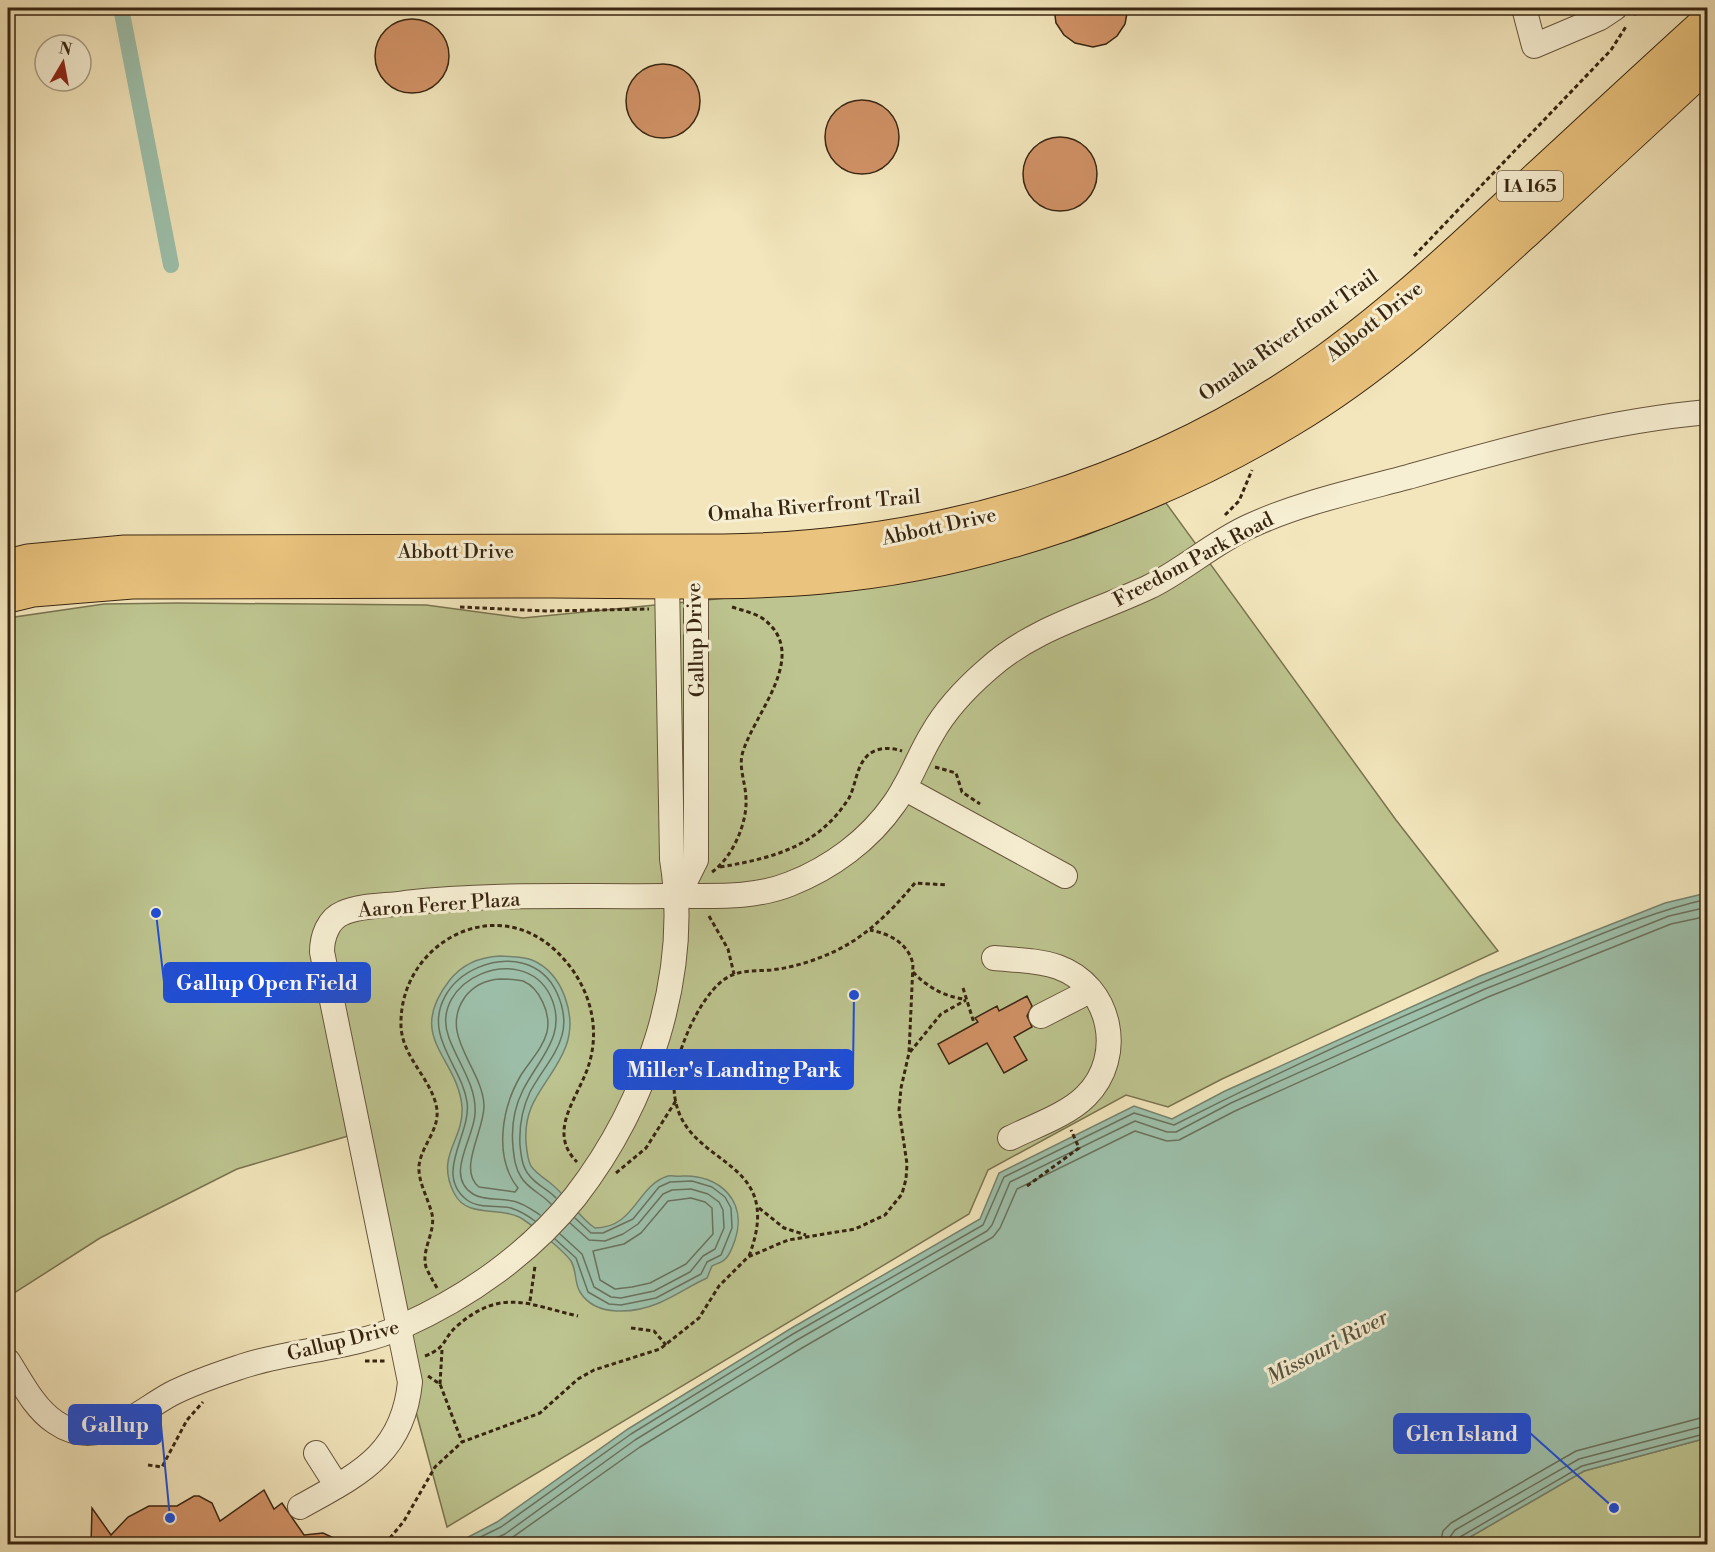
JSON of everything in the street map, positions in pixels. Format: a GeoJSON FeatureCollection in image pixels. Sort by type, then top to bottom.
{"type":"FeatureCollection","features":[{"type":"Feature","properties":{"kind":"highway","name":"Abbott Drive"},"geometry":{"type":"LineString","coordinates":[[8,596],[33,590],[132,582],[662,588],[824,577],[946,556],[1022,538],[1139,481],[1186,443],[1273,395],[1385,316],[1455,255],[1707,21]]}},
{"type":"Feature","properties":{"kind":"highway","name":"Abbott Drive"},"geometry":{"type":"LineString","coordinates":[[8,566],[28,561],[125,552],[681,551],[815,548],[887,538],[1139,481],[1241,448],[1293,419],[1404,340],[1470,283],[1707,63]]}},
{"type":"Feature","properties":{"kind":"street"},"geometry":{"type":"LineString","coordinates":[[1524,8],[1534,46],[1600,18],[1615,8]]}},
{"type":"Feature","properties":{"kind":"street","name":"Freedom Park Road"},"geometry":{"type":"LineString","coordinates":[[678,896],[757,893],[785,886],[814,874],[859,843],[893,806],[951,707],[973,682],[1000,659],[1024,642],[1055,626],[1152,586],[1245,528],[1287,512],[1472,459],[1620,422],[1707,411]]}},
{"type":"Feature","properties":{"kind":"street","name":"Gallup Drive"},"geometry":{"type":"LineString","coordinates":[[8,1361],[43,1412],[56,1423],[71,1429],[98,1432],[128,1423],[173,1393],[213,1376],[266,1359],[364,1339],[400,1328],[446,1305],[536,1251],[591,1174],[621,1122],[652,1053],[672,972],[678,896],[672,859],[662,588],[681,551]]}},
{"type":"Feature","properties":{"kind":"street"},"geometry":{"type":"LineString","coordinates":[[904,788],[1065,876]]}},
{"type":"Feature","properties":{"kind":"street","name":"Aaron Ferer Plaza"},"geometry":{"type":"LineString","coordinates":[[300,1507],[372,1464],[394,1439],[408,1400],[410,1383],[322,952],[322,943],[329,925],[335,917],[349,911],[420,901],[477,898],[678,896]]}},
{"type":"Feature","properties":{"kind":"street"},"geometry":{"type":"LineString","coordinates":[[994,958],[1059,967],[1087,987],[1104,1011],[1110,1028],[1107,1059],[1102,1074],[1085,1098],[1010,1138]]}},
{"type":"Feature","properties":{"kind":"street"},"geometry":{"type":"LineString","coordinates":[[1041,1016],[1080,996],[1087,987]]}},
{"type":"Feature","properties":{"kind":"street"},"geometry":{"type":"LineString","coordinates":[[315,1453],[338,1486]]}},
{"type":"Feature","properties":{"kind":"path"},"geometry":{"type":"LineString","coordinates":[[1410,261],[1611,50],[1641,8]]}},
{"type":"Feature","properties":{"kind":"path"},"geometry":{"type":"LineString","coordinates":[[1225,541],[1219,523],[1239,501],[1255,465]]}},
{"type":"Feature","properties":{"kind":"path"},"geometry":{"type":"LineString","coordinates":[[731,606],[761,618],[772,628],[780,643],[781,665],[778,681],[746,744],[741,771],[746,800],[745,816],[735,843],[720,867],[678,896],[706,912],[722,934],[734,974]]}},
{"type":"Feature","properties":{"kind":"path"},"geometry":{"type":"LineString","coordinates":[[546,611],[614,611]]}},
{"type":"Feature","properties":{"kind":"path"},"geometry":{"type":"LineString","coordinates":[[720,867],[767,859],[809,839],[842,808],[866,757],[874,750],[897,750],[918,760],[956,772],[962,792],[980,804]]}},
{"type":"Feature","properties":{"kind":"path"},"geometry":{"type":"LineString","coordinates":[[809,1236],[784,1228],[759,1208],[738,1170],[704,1146],[686,1128],[674,1080],[696,1015],[722,981],[734,974],[800,964],[825,955],[870,930],[915,883],[947,885]]}},
{"type":"Feature","properties":{"kind":"path"},"geometry":{"type":"LineString","coordinates":[[446,1305],[427,1268],[426,1251],[433,1225],[420,1176],[421,1158],[434,1131],[437,1111],[430,1092],[406,1047],[401,1014],[403,996],[409,981],[431,952],[444,941],[479,927],[498,926],[518,930],[554,948],[580,980],[593,1016],[594,1037],[586,1074],[567,1110],[563,1135],[571,1156],[591,1174],[604,1181],[624,1168],[646,1148],[677,1099]]}},
{"type":"Feature","properties":{"kind":"path"},"geometry":{"type":"LineString","coordinates":[[385,1545],[404,1521],[435,1467],[462,1442],[540,1413],[578,1379],[594,1370],[666,1345],[699,1318],[719,1286],[748,1257],[788,1240],[855,1229],[885,1215],[902,1194],[907,1164],[899,1110],[900,1088],[909,1053],[911,954],[897,939],[870,930]]}},
{"type":"Feature","properties":{"kind":"path"},"geometry":{"type":"LineString","coordinates":[[912,971],[936,990],[950,997],[966,1000]]}},
{"type":"Feature","properties":{"kind":"path"},"geometry":{"type":"LineString","coordinates":[[963,988],[974,1023]]}},
{"type":"Feature","properties":{"kind":"path"},"geometry":{"type":"LineString","coordinates":[[909,1053],[941,1014],[966,1000]]}},
{"type":"Feature","properties":{"kind":"path"},"geometry":{"type":"LineString","coordinates":[[1027,1186],[1079,1148]]}},
{"type":"Feature","properties":{"kind":"path"},"geometry":{"type":"LineString","coordinates":[[748,1257],[756,1235],[759,1208]]}},
{"type":"Feature","properties":{"kind":"path"},"geometry":{"type":"LineString","coordinates":[[530,1302],[536,1251]]}},
{"type":"Feature","properties":{"kind":"path"},"geometry":{"type":"LineString","coordinates":[[462,1442],[440,1384],[442,1348],[457,1326],[488,1308],[506,1302],[530,1302],[578,1316]]}},
{"type":"Feature","properties":{"kind":"path"},"geometry":{"type":"LineString","coordinates":[[631,1329],[654,1331],[666,1345]]}},
{"type":"Feature","properties":{"kind":"path"},"geometry":{"type":"LineString","coordinates":[[360,1361],[407,1361],[442,1348]]}},
{"type":"Feature","properties":{"kind":"path"},"geometry":{"type":"LineString","coordinates":[[407,1361],[440,1384]]}},
{"type":"Feature","properties":{"kind":"path"},"geometry":{"type":"LineString","coordinates":[[148,1465],[162,1467],[186,1420],[209,1399]]}},
{"type":"Feature","properties":{"kind":"shaded area"},"geometry":{"type":"Polygon","coordinates":[[[1166,503],[1396,820],[1498,951],[1222,1079],[1168,1107],[1126,1095],[988,1170],[969,1214],[447,1527],[392,1323],[348,1136],[237,1169],[100,1238],[8,1297],[8,618],[104,604],[178,603],[426,605],[523,618],[747,596],[969,568],[1084,536],[1166,503]]]}},
{"type":"Feature","properties":{"kind":"shaded area"},"geometry":{"type":"Polygon","coordinates":[[[1707,1438],[1707,1544],[1458,1544],[1584,1471],[1707,1438]]]}},
{"type":"Feature","properties":{"kind":"water","name":"Missouri River"},"geometry":{"type":"Polygon","coordinates":[[[1707,893],[1707,1438],[1584,1471],[1458,1544],[455,1544],[497,1522],[628,1429],[790,1329],[980,1219],[999,1173],[1134,1106],[1172,1119],[1225,1091],[1480,976],[1665,903],[1707,893]]]}},
{"type":"Feature","properties":{"kind":"water"},"geometry":{"type":"Polygon","coordinates":[[[500,956],[520,957],[543,966],[552,975],[565,997],[570,1022],[566,1046],[529,1114],[526,1142],[531,1166],[595,1228],[619,1221],[628,1214],[649,1188],[668,1176],[695,1177],[718,1185],[734,1202],[738,1226],[729,1254],[726,1259],[712,1266],[707,1278],[649,1306],[628,1311],[606,1310],[587,1300],[578,1288],[571,1261],[531,1225],[511,1214],[467,1206],[454,1193],[449,1180],[448,1168],[459,1129],[462,1107],[452,1074],[433,1033],[432,1018],[437,1001],[449,981],[460,970],[478,960],[500,956]]]}},
{"type":"Feature","properties":{"kind":"building"},"geometry":{"type":"Polygon","coordinates":[[[1054,8],[1128,8],[1125,24],[1117,36],[1106,44],[1093,47],[1075,43],[1064,35],[1056,23],[1054,8]]]}},
{"type":"Feature","properties":{"kind":"building"},"geometry":{"type":"Polygon","coordinates":[[[412,19],[426,22],[438,30],[446,42],[449,56],[446,70],[438,82],[426,90],[412,93],[398,90],[386,82],[378,70],[375,56],[378,42],[386,30],[398,22],[412,19]]]}},
{"type":"Feature","properties":{"kind":"building"},"geometry":{"type":"Polygon","coordinates":[[[663,64],[677,67],[689,75],[697,87],[700,101],[697,115],[689,127],[677,135],[663,138],[649,135],[637,127],[629,115],[626,101],[629,87],[637,75],[649,67],[663,64]]]}},
{"type":"Feature","properties":{"kind":"building"},"geometry":{"type":"Polygon","coordinates":[[[862,100],[876,103],[888,111],[896,123],[899,137],[896,151],[888,163],[876,171],[862,174],[848,171],[836,163],[828,151],[825,137],[828,123],[836,111],[848,103],[862,100]]]}},
{"type":"Feature","properties":{"kind":"building"},"geometry":{"type":"Polygon","coordinates":[[[1060,137],[1074,140],[1086,148],[1094,160],[1097,174],[1094,188],[1086,200],[1074,208],[1060,211],[1046,208],[1034,200],[1026,188],[1023,174],[1026,160],[1034,148],[1046,140],[1060,137]]]}},
{"type":"Feature","properties":{"kind":"building"},"geometry":{"type":"Polygon","coordinates":[[[1027,996],[1032,1006],[1027,1016],[1032,1027],[1014,1037],[1027,1060],[1004,1073],[987,1043],[949,1064],[938,1044],[978,1022],[975,1018],[997,1006],[999,1011],[1027,996]]]}},
{"type":"Feature","properties":{"kind":"building"},"geometry":{"type":"Polygon","coordinates":[[[264,1490],[274,1509],[282,1503],[304,1535],[323,1533],[349,1545],[91,1545],[92,1508],[111,1535],[128,1517],[149,1506],[177,1506],[194,1496],[199,1496],[212,1503],[220,1521],[264,1490]]]}},
{"type":"Feature","properties":{"kind":"waterway"},"geometry":{"type":"LineString","coordinates":[[121,8],[171,265]]}},
{"type":"Feature","properties":{"kind":"place","name":"Gallup Open Field"},"geometry":{"type":"Point","coordinates":[156,913]}},
{"type":"Feature","properties":{"kind":"place","name":"Miller's Landing Park"},"geometry":{"type":"Point","coordinates":[854,995]}},
{"type":"Feature","properties":{"kind":"place","name":"Glen Island"},"geometry":{"type":"Point","coordinates":[1614,1508]}},
{"type":"Feature","properties":{"kind":"place","name":"Gallup"},"geometry":{"type":"Point","coordinates":[170,1518]}}]}
